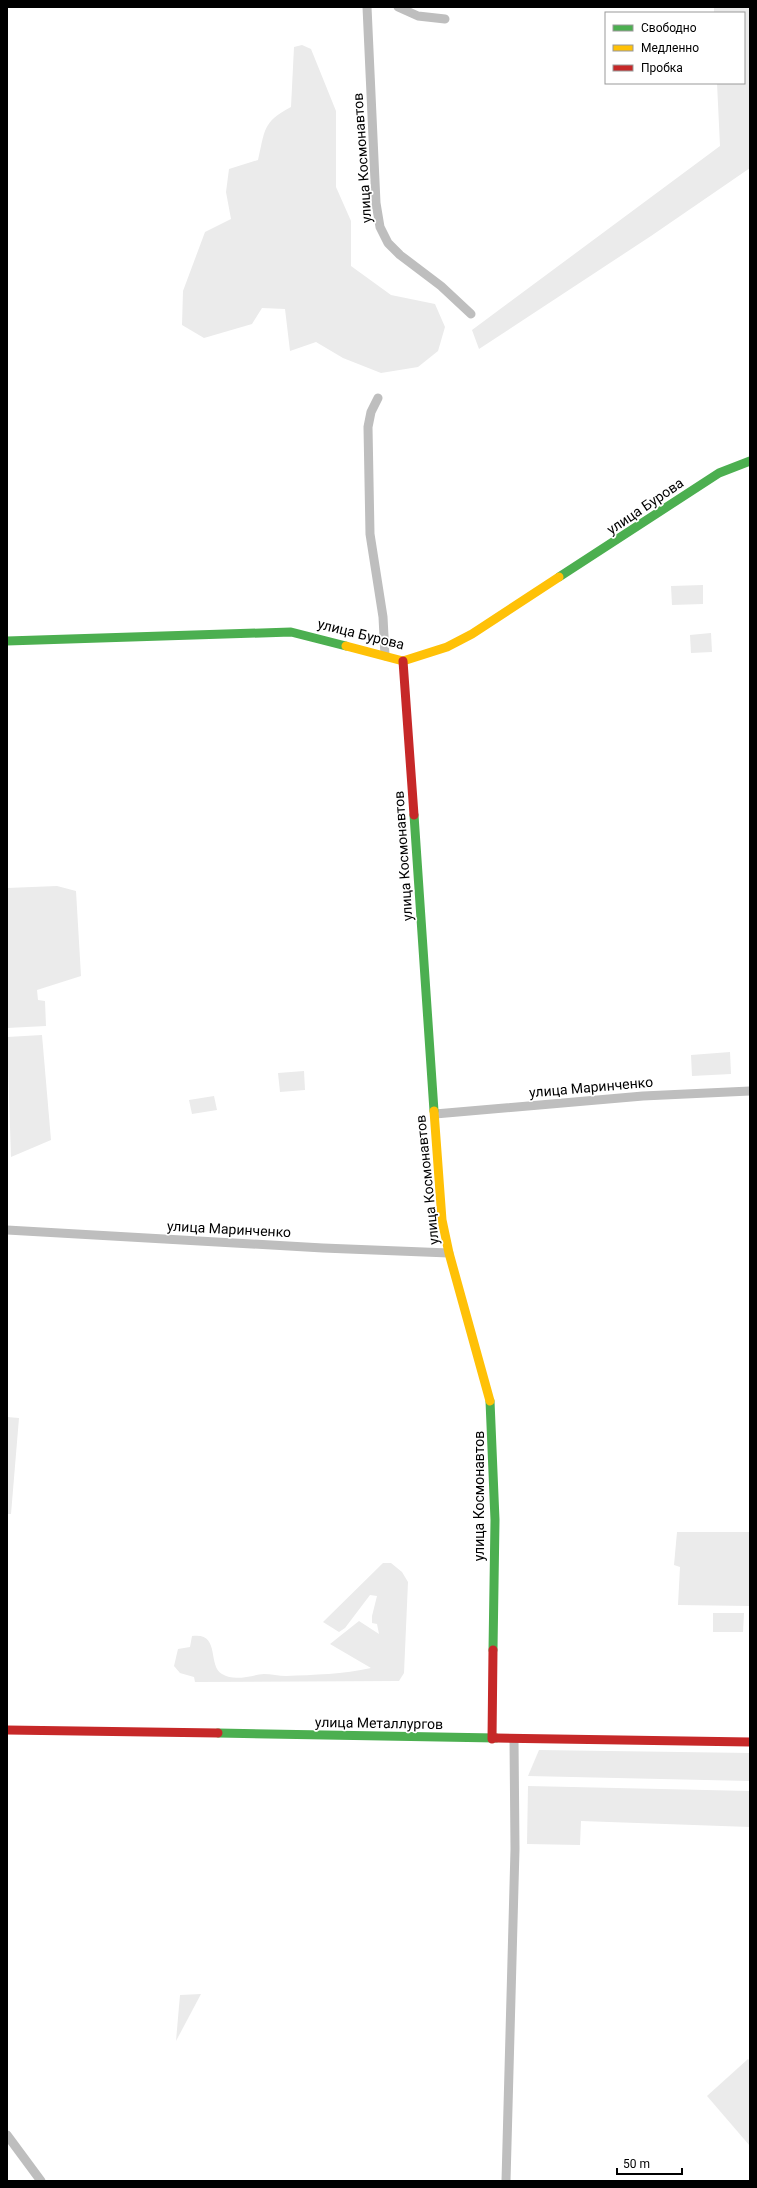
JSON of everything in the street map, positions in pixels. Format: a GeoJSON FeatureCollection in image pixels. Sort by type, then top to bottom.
{"type":"FeatureCollection","features":[{"type":"Feature","properties":{"kind":"main road","name":"улица Бурова"},"geometry":{"type":"LineString","coordinates":[[7,641],[280,631],[302,634],[403,661],[447,647],[472,634],[718,473],[750,461]]}},
{"type":"Feature","properties":{"kind":"main road","name":"улица Космонавтов"},"geometry":{"type":"LineString","coordinates":[[403,661],[442,1220],[449,1253],[490,1394],[492,1418],[495,1520],[492,1739]]}},
{"type":"Feature","properties":{"kind":"main road","name":"улица Металлургов"},"geometry":{"type":"LineString","coordinates":[[7,1730],[750,1742]]}},
{"type":"Feature","properties":{"kind":"street","name":"улица Космонавтов"},"geometry":{"type":"LineString","coordinates":[[367,7],[376,203],[380,227],[388,243],[400,255],[424,271],[471,314]]}},
{"type":"Feature","properties":{"kind":"street"},"geometry":{"type":"LineString","coordinates":[[398,7],[418,16],[445,19]]}},
{"type":"Feature","properties":{"kind":"street"},"geometry":{"type":"LineString","coordinates":[[378,398],[371,412],[368,428],[370,534],[383,617],[385,656]]}},
{"type":"Feature","properties":{"kind":"street","name":"улица Маринченко"},"geometry":{"type":"LineString","coordinates":[[435,1114],[643,1096],[750,1091]]}},
{"type":"Feature","properties":{"kind":"street","name":"улица Маринченко"},"geometry":{"type":"LineString","coordinates":[[7,1230],[330,1249],[449,1253]]}},
{"type":"Feature","properties":{"kind":"street"},"geometry":{"type":"LineString","coordinates":[[506,2181],[515,1849],[514,1739]]}},
{"type":"Feature","properties":{"kind":"street"},"geometry":{"type":"LineString","coordinates":[[7,2135],[41,2181]]}},
{"type":"Feature","properties":{"kind":"shaded area"},"geometry":{"type":"Polygon","coordinates":[[[714,7],[750,7],[750,168],[651,236],[479,349],[472,330],[720,146],[717,84],[745,84],[745,12],[714,12],[714,7]]]}},
{"type":"Feature","properties":{"kind":"shaded area"},"geometry":{"type":"Polygon","coordinates":[[[302,45],[311,49],[336,111],[336,187],[351,221],[351,266],[391,295],[435,304],[445,327],[438,351],[418,367],[381,373],[343,358],[316,342],[290,351],[285,309],[262,308],[252,324],[204,338],[182,325],[183,291],[205,232],[231,219],[226,192],[229,169],[258,160],[266,128],[282,112],[291,107],[294,47],[302,45]]]}},
{"type":"Feature","properties":{"kind":"shaded area"},"geometry":{"type":"Polygon","coordinates":[[[703,585],[703,604],[672,605],[671,586],[703,585]]]}},
{"type":"Feature","properties":{"kind":"shaded area"},"geometry":{"type":"Polygon","coordinates":[[[711,633],[712,652],[691,653],[690,635],[711,633]]]}},
{"type":"Feature","properties":{"kind":"shaded area"},"geometry":{"type":"Polygon","coordinates":[[[57,886],[76,891],[81,976],[37,990],[38,1000],[45,1001],[46,1026],[7,1028],[7,888],[57,886]]]}},
{"type":"Feature","properties":{"kind":"shaded area"},"geometry":{"type":"Polygon","coordinates":[[[42,1035],[51,1140],[11,1157],[7,1037],[42,1035]]]}},
{"type":"Feature","properties":{"kind":"shaded area"},"geometry":{"type":"Polygon","coordinates":[[[730,1052],[731,1074],[692,1076],[691,1055],[730,1052]]]}},
{"type":"Feature","properties":{"kind":"shaded area"},"geometry":{"type":"Polygon","coordinates":[[[304,1071],[305,1090],[280,1092],[278,1073],[304,1071]]]}},
{"type":"Feature","properties":{"kind":"shaded area"},"geometry":{"type":"Polygon","coordinates":[[[214,1096],[217,1110],[192,1114],[189,1100],[214,1096]]]}},
{"type":"Feature","properties":{"kind":"shaded area"},"geometry":{"type":"Polygon","coordinates":[[[7,1417],[19,1418],[11,1514],[7,1514],[7,1417]]]}},
{"type":"Feature","properties":{"kind":"shaded area"},"geometry":{"type":"Polygon","coordinates":[[[677,1532],[750,1532],[750,1606],[678,1605],[680,1567],[674,1565],[677,1532]]]}},
{"type":"Feature","properties":{"kind":"shaded area"},"geometry":{"type":"Polygon","coordinates":[[[383,1563],[391,1563],[402,1572],[408,1582],[404,1673],[399,1681],[195,1682],[194,1677],[180,1673],[174,1666],[178,1649],[190,1647],[192,1636],[201,1636],[207,1639],[210,1644],[218,1670],[222,1674],[232,1678],[264,1674],[286,1676],[328,1674],[371,1668],[330,1644],[359,1621],[379,1634],[377,1624],[372,1623],[372,1616],[377,1596],[370,1595],[345,1628],[339,1632],[323,1622],[383,1563]]]}},
{"type":"Feature","properties":{"kind":"shaded area"},"geometry":{"type":"Polygon","coordinates":[[[713,1613],[744,1613],[743,1632],[713,1632],[713,1613]]]}},
{"type":"Feature","properties":{"kind":"shaded area"},"geometry":{"type":"Polygon","coordinates":[[[539,1750],[750,1753],[750,1781],[528,1776],[539,1750]]]}},
{"type":"Feature","properties":{"kind":"shaded area"},"geometry":{"type":"Polygon","coordinates":[[[528,1786],[750,1791],[750,1827],[581,1821],[580,1845],[527,1844],[528,1786]]]}},
{"type":"Feature","properties":{"kind":"shaded area"},"geometry":{"type":"Polygon","coordinates":[[[201,1994],[176,2041],[180,1995],[201,1994]]]}},
{"type":"Feature","properties":{"kind":"shaded area"},"geometry":{"type":"Polygon","coordinates":[[[748,2059],[750,2061],[750,2146],[707,2096],[748,2059]]]}},
{"type":"Feature","properties":{"kind":"traffic: fast"},"geometry":{"type":"LineString","coordinates":[[559,577],[719,473],[750,461]]}},
{"type":"Feature","properties":{"kind":"traffic: fast"},"geometry":{"type":"LineString","coordinates":[[7,641],[291,632],[346,646]]}},
{"type":"Feature","properties":{"kind":"traffic: fast"},"geometry":{"type":"LineString","coordinates":[[414,815],[434,1111]]}},
{"type":"Feature","properties":{"kind":"traffic: fast"},"geometry":{"type":"LineString","coordinates":[[490,1401],[495,1520],[493,1650]]}},
{"type":"Feature","properties":{"kind":"traffic: fast"},"geometry":{"type":"LineString","coordinates":[[218,1733],[496,1738]]}},
{"type":"Feature","properties":{"kind":"traffic: slow"},"geometry":{"type":"LineString","coordinates":[[346,646],[403,661],[447,647],[472,634],[559,577]]}},
{"type":"Feature","properties":{"kind":"traffic: slow"},"geometry":{"type":"LineString","coordinates":[[434,1111],[442,1220],[449,1253],[490,1401]]}},
{"type":"Feature","properties":{"kind":"traffic: jam"},"geometry":{"type":"LineString","coordinates":[[403,661],[414,815]]}},
{"type":"Feature","properties":{"kind":"traffic: jam"},"geometry":{"type":"LineString","coordinates":[[492,1739],[493,1650]]}},
{"type":"Feature","properties":{"kind":"traffic: jam"},"geometry":{"type":"LineString","coordinates":[[7,1730],[218,1733]]}},
{"type":"Feature","properties":{"kind":"traffic: jam"},"geometry":{"type":"LineString","coordinates":[[496,1738],[750,1742]]}}]}
